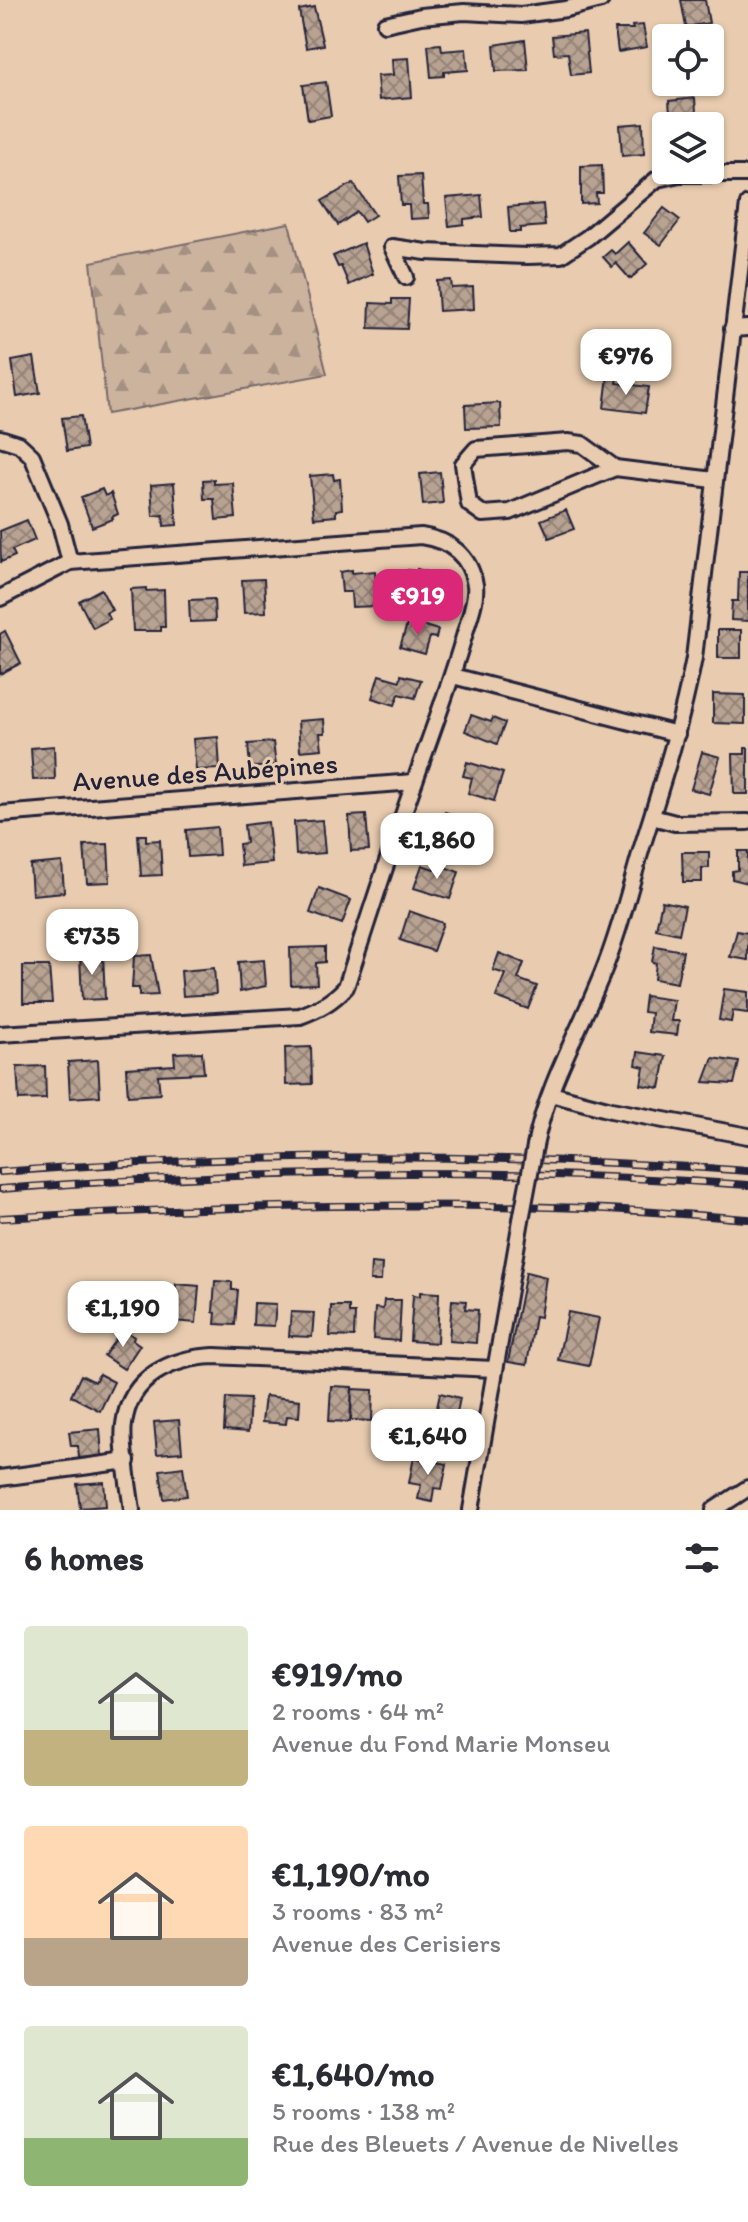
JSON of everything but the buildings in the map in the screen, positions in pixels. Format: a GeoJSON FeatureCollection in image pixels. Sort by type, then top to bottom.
{"type":"FeatureCollection","features":[{"type":"Feature","properties":{"kind":"street"},"geometry":{"type":"LineString","coordinates":[[385,24],[421,16],[464,12],[521,15],[601,0]]}},
{"type":"Feature","properties":{"kind":"street"},"geometry":{"type":"LineString","coordinates":[[406,277],[392,247],[426,252],[561,255],[588,237],[657,179],[679,174],[748,174]]}},
{"type":"Feature","properties":{"kind":"street"},"geometry":{"type":"LineString","coordinates":[[471,1510],[539,1126],[558,1070],[609,956],[677,734],[694,658],[748,204]]}},
{"type":"Feature","properties":{"kind":"street"},"geometry":{"type":"LineString","coordinates":[[732,329],[748,328]]}},
{"type":"Feature","properties":{"kind":"street"},"geometry":{"type":"LineString","coordinates":[[0,438],[19,444],[32,456],[60,524],[70,562]]}},
{"type":"Feature","properties":{"kind":"street"},"geometry":{"type":"LineString","coordinates":[[615,468],[510,512],[493,515],[476,511],[469,504],[463,464],[469,454],[483,447],[568,442],[582,444],[615,468],[714,480]]}},
{"type":"Feature","properties":{"kind":"street"},"geometry":{"type":"LineString","coordinates":[[0,598],[70,562],[421,536],[438,538],[456,548],[465,558],[475,589],[453,676],[346,987],[321,1008],[300,1016],[0,1034]]}},
{"type":"Feature","properties":{"kind":"street"},"geometry":{"type":"LineString","coordinates":[[453,676],[677,734]]}},
{"type":"Feature","properties":{"kind":"street","name":"Avenue des Aubépines"},"geometry":{"type":"LineString","coordinates":[[0,814],[414,782]]}},
{"type":"Feature","properties":{"kind":"street"},"geometry":{"type":"LineString","coordinates":[[652,817],[675,823],[748,822]]}},
{"type":"Feature","properties":{"kind":"street"},"geometry":{"type":"LineString","coordinates":[[551,1094],[611,1110],[748,1136]]}},
{"type":"Feature","properties":{"kind":"street"},"geometry":{"type":"LineString","coordinates":[[132,1510],[123,1424],[130,1402],[144,1382],[162,1367],[189,1357],[214,1356],[494,1369]]}},
{"type":"Feature","properties":{"kind":"street"},"geometry":{"type":"LineString","coordinates":[[0,1478],[127,1461]]}},
{"type":"Feature","properties":{"kind":"street"},"geometry":{"type":"LineString","coordinates":[[714,1510],[748,1488]]}},
{"type":"Feature","properties":{"kind":"green space"},"geometry":{"type":"Polygon","coordinates":[[[289,223],[327,374],[107,414],[91,262],[289,223]]]}},
{"type":"Feature","properties":{"kind":"railway"},"geometry":{"type":"LineString","coordinates":[[0,1172],[186,1161],[374,1157],[561,1161],[748,1171]]}},
{"type":"Feature","properties":{"kind":"railway"},"geometry":{"type":"LineString","coordinates":[[0,1189],[186,1178],[374,1173],[561,1175],[748,1185]]}},
{"type":"Feature","properties":{"kind":"railway"},"geometry":{"type":"LineString","coordinates":[[0,1218],[219,1208],[438,1205],[605,1209],[748,1219]]}}]}
